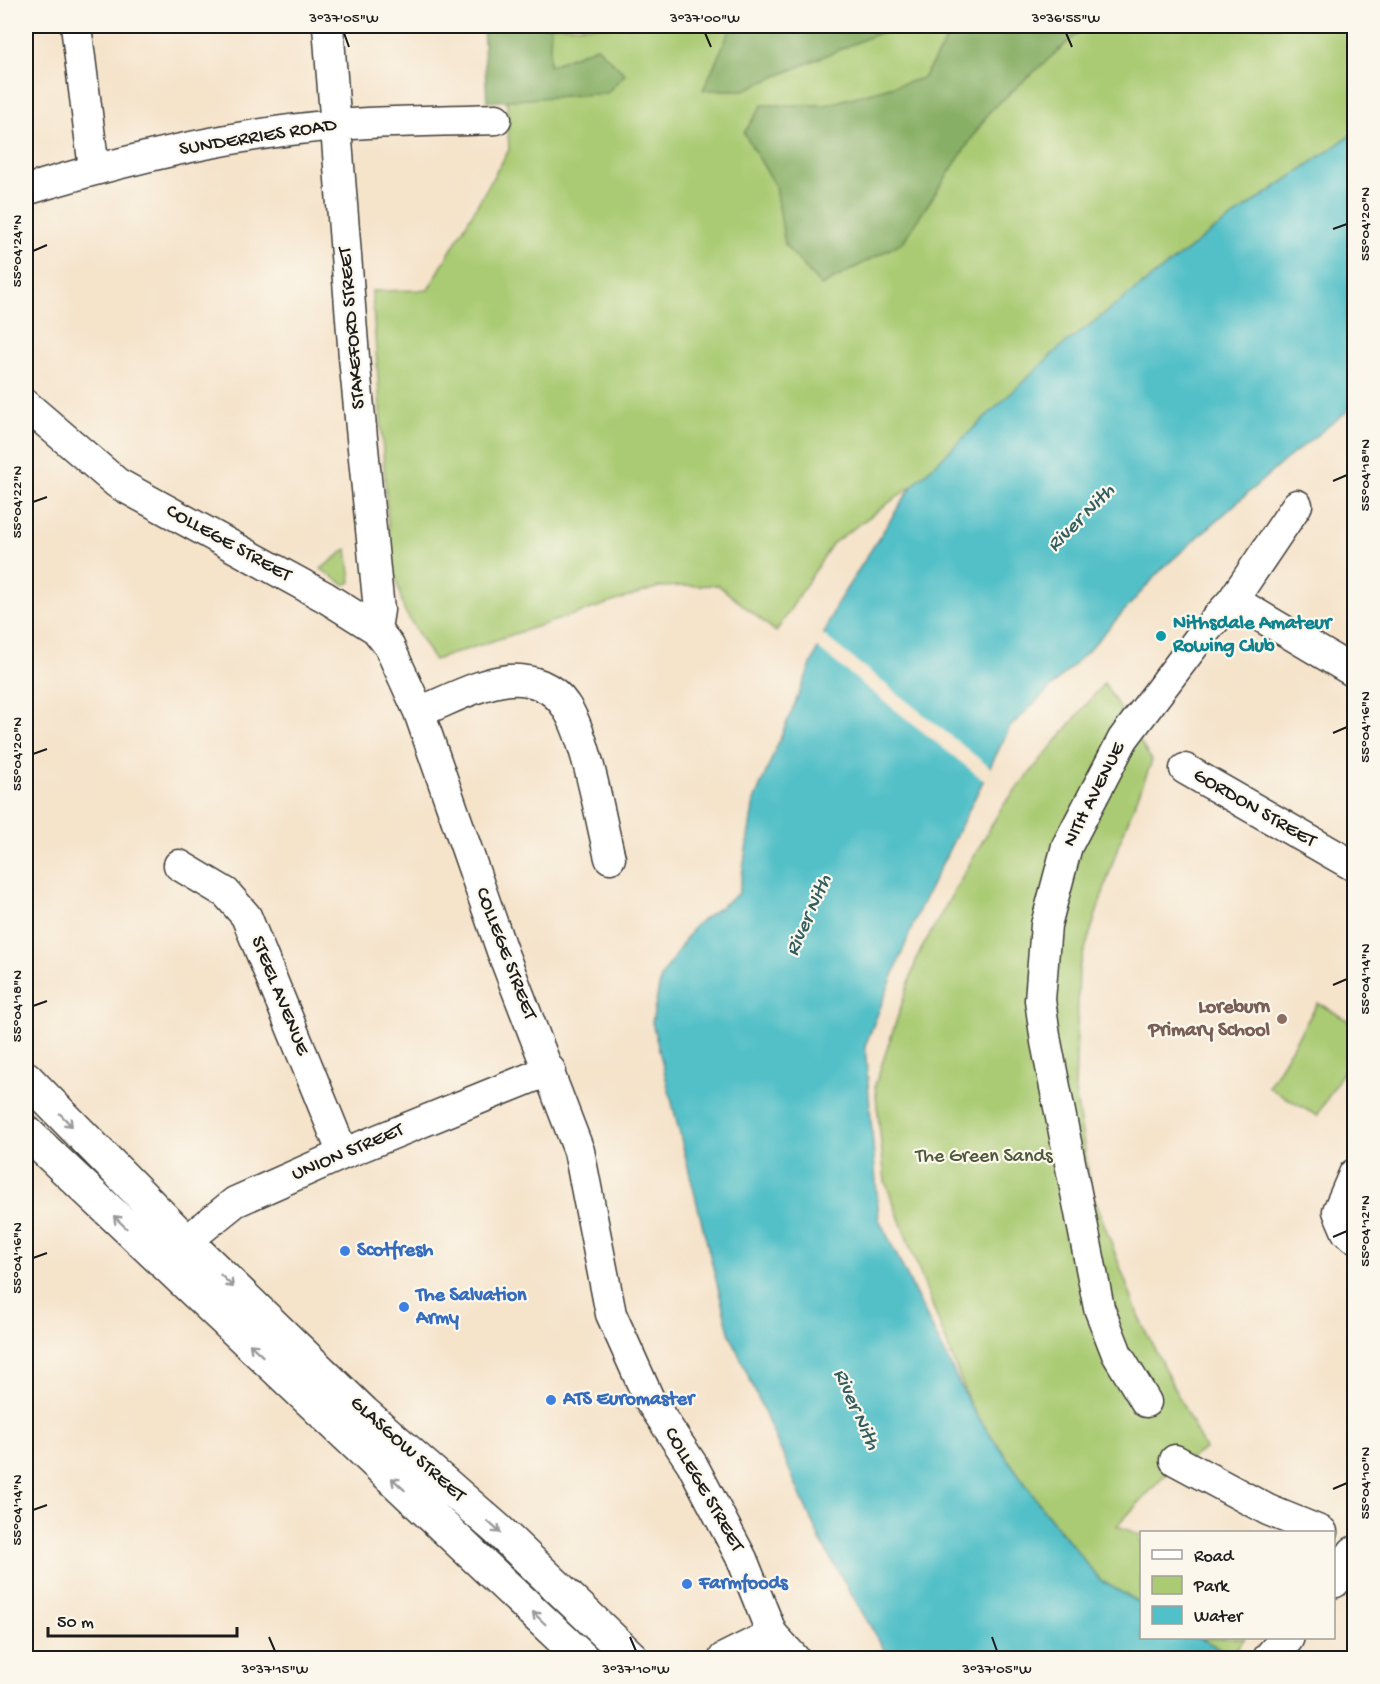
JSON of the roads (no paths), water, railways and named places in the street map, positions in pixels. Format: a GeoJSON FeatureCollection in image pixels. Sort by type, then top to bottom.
{"type":"FeatureCollection","features":[{"type":"Feature","properties":{"kind":"main road"},"geometry":{"type":"LineString","coordinates":[[26,1078],[173,1251]]}},
{"type":"Feature","properties":{"kind":"main road"},"geometry":{"type":"LineString","coordinates":[[26,1131],[173,1251]]}},
{"type":"Feature","properties":{"kind":"main road","name":"GLASGOW STREET"},"geometry":{"type":"LineString","coordinates":[[173,1251],[582,1659]]}},
{"type":"Feature","properties":{"kind":"main road","name":"GLASGOW STREET"},"geometry":{"type":"LineString","coordinates":[[173,1251],[497,1529],[632,1659]]}},
{"type":"Feature","properties":{"kind":"main road"},"geometry":{"type":"LineString","coordinates":[[1335,1580],[1354,1554]]}},
{"type":"Feature","properties":{"kind":"main road"},"geometry":{"type":"LineString","coordinates":[[1335,1588],[1354,1597]]}},
{"type":"Feature","properties":{"kind":"main road"},"geometry":{"type":"LineString","coordinates":[[1270,1659],[1286,1639]]}},
{"type":"Feature","properties":{"kind":"street"},"geometry":{"type":"LineString","coordinates":[[76,26],[94,169]]}},
{"type":"Feature","properties":{"kind":"street","name":"STAKEFORD STREET"},"geometry":{"type":"LineString","coordinates":[[328,26],[354,357],[379,610],[376,629]]}},
{"type":"Feature","properties":{"kind":"street","name":"SUNDERRIES ROAD"},"geometry":{"type":"LineString","coordinates":[[26,190],[94,169],[220,141],[336,125],[496,118]]}},
{"type":"Feature","properties":{"kind":"street","name":"COLLEGE STREET"},"geometry":{"type":"LineString","coordinates":[[26,405],[117,483],[326,597],[376,629],[389,646],[419,712],[502,951],[550,1070],[579,1151],[611,1314],[649,1399],[692,1464],[742,1559],[772,1634],[795,1659]]}},
{"type":"Feature","properties":{"kind":"street","name":"NITH AVENUE"},"geometry":{"type":"LineString","coordinates":[[1146,1402],[1117,1354],[1099,1308],[1060,1121],[1040,1000],[1046,925],[1067,846],[1122,739],[1204,632],[1233,600],[1297,505]]}},
{"type":"Feature","properties":{"kind":"street"},"geometry":{"type":"LineString","coordinates":[[1233,600],[1354,672]]}},
{"type":"Feature","properties":{"kind":"street"},"geometry":{"type":"LineString","coordinates":[[419,712],[509,680],[533,681],[551,691],[565,704],[578,729],[610,858]]}},
{"type":"Feature","properties":{"kind":"street","name":"GORDON STREET"},"geometry":{"type":"LineString","coordinates":[[1185,769],[1354,866]]}},
{"type":"Feature","properties":{"kind":"street","name":"STEEL AVENUE"},"geometry":{"type":"LineString","coordinates":[[180,865],[226,893],[246,916],[343,1154]]}},
{"type":"Feature","properties":{"kind":"street","name":"UNION STREET"},"geometry":{"type":"LineString","coordinates":[[173,1251],[235,1203],[343,1154],[550,1070]]}},
{"type":"Feature","properties":{"kind":"street"},"geometry":{"type":"LineString","coordinates":[[1351,1182],[1338,1211],[1347,1232],[1354,1237]]}},
{"type":"Feature","properties":{"kind":"street"},"geometry":{"type":"LineString","coordinates":[[1175,1460],[1268,1510],[1317,1531]]}},
{"type":"Feature","properties":{"kind":"street"},"geometry":{"type":"LineString","coordinates":[[1335,1537],[1354,1546]]}},
{"type":"Feature","properties":{"kind":"street"},"geometry":{"type":"LineString","coordinates":[[724,1659],[772,1634]]}},
{"type":"Feature","properties":{"kind":"water","name":"River Nith"},"geometry":{"type":"Polygon","coordinates":[[[1354,133],[1354,406],[1284,461],[1162,569],[1087,652],[1010,727],[919,910],[865,1046],[879,1219],[971,1407],[1043,1509],[1100,1580],[1140,1603],[1140,1639],[1202,1639],[1237,1658],[889,1658],[821,1542],[729,1332],[652,1022],[661,977],[694,926],[739,893],[754,801],[836,605],[912,486],[1058,349],[1211,232],[1354,133]]]}},
{"type":"Feature","properties":{"kind":"place","name":"Nithsdale Amateur Rowing Club"},"geometry":{"type":"Point","coordinates":[1161,636]}},
{"type":"Feature","properties":{"kind":"place","name":"Loreburn Primary School"},"geometry":{"type":"Point","coordinates":[1282,1019]}},
{"type":"Feature","properties":{"kind":"place","name":"Scotfresh"},"geometry":{"type":"Point","coordinates":[345,1251]}},
{"type":"Feature","properties":{"kind":"place","name":"The Salvation Army"},"geometry":{"type":"Point","coordinates":[404,1307]}},
{"type":"Feature","properties":{"kind":"place","name":"ATS Euromaster"},"geometry":{"type":"Point","coordinates":[551,1400]}},
{"type":"Feature","properties":{"kind":"place","name":"Farmfoods"},"geometry":{"type":"Point","coordinates":[687,1584]}},
{"type":"Feature","properties":{"kind":"park label","name":"The Green Sands"},"geometry":{"type":"Point","coordinates":[984,1157]}}]}
